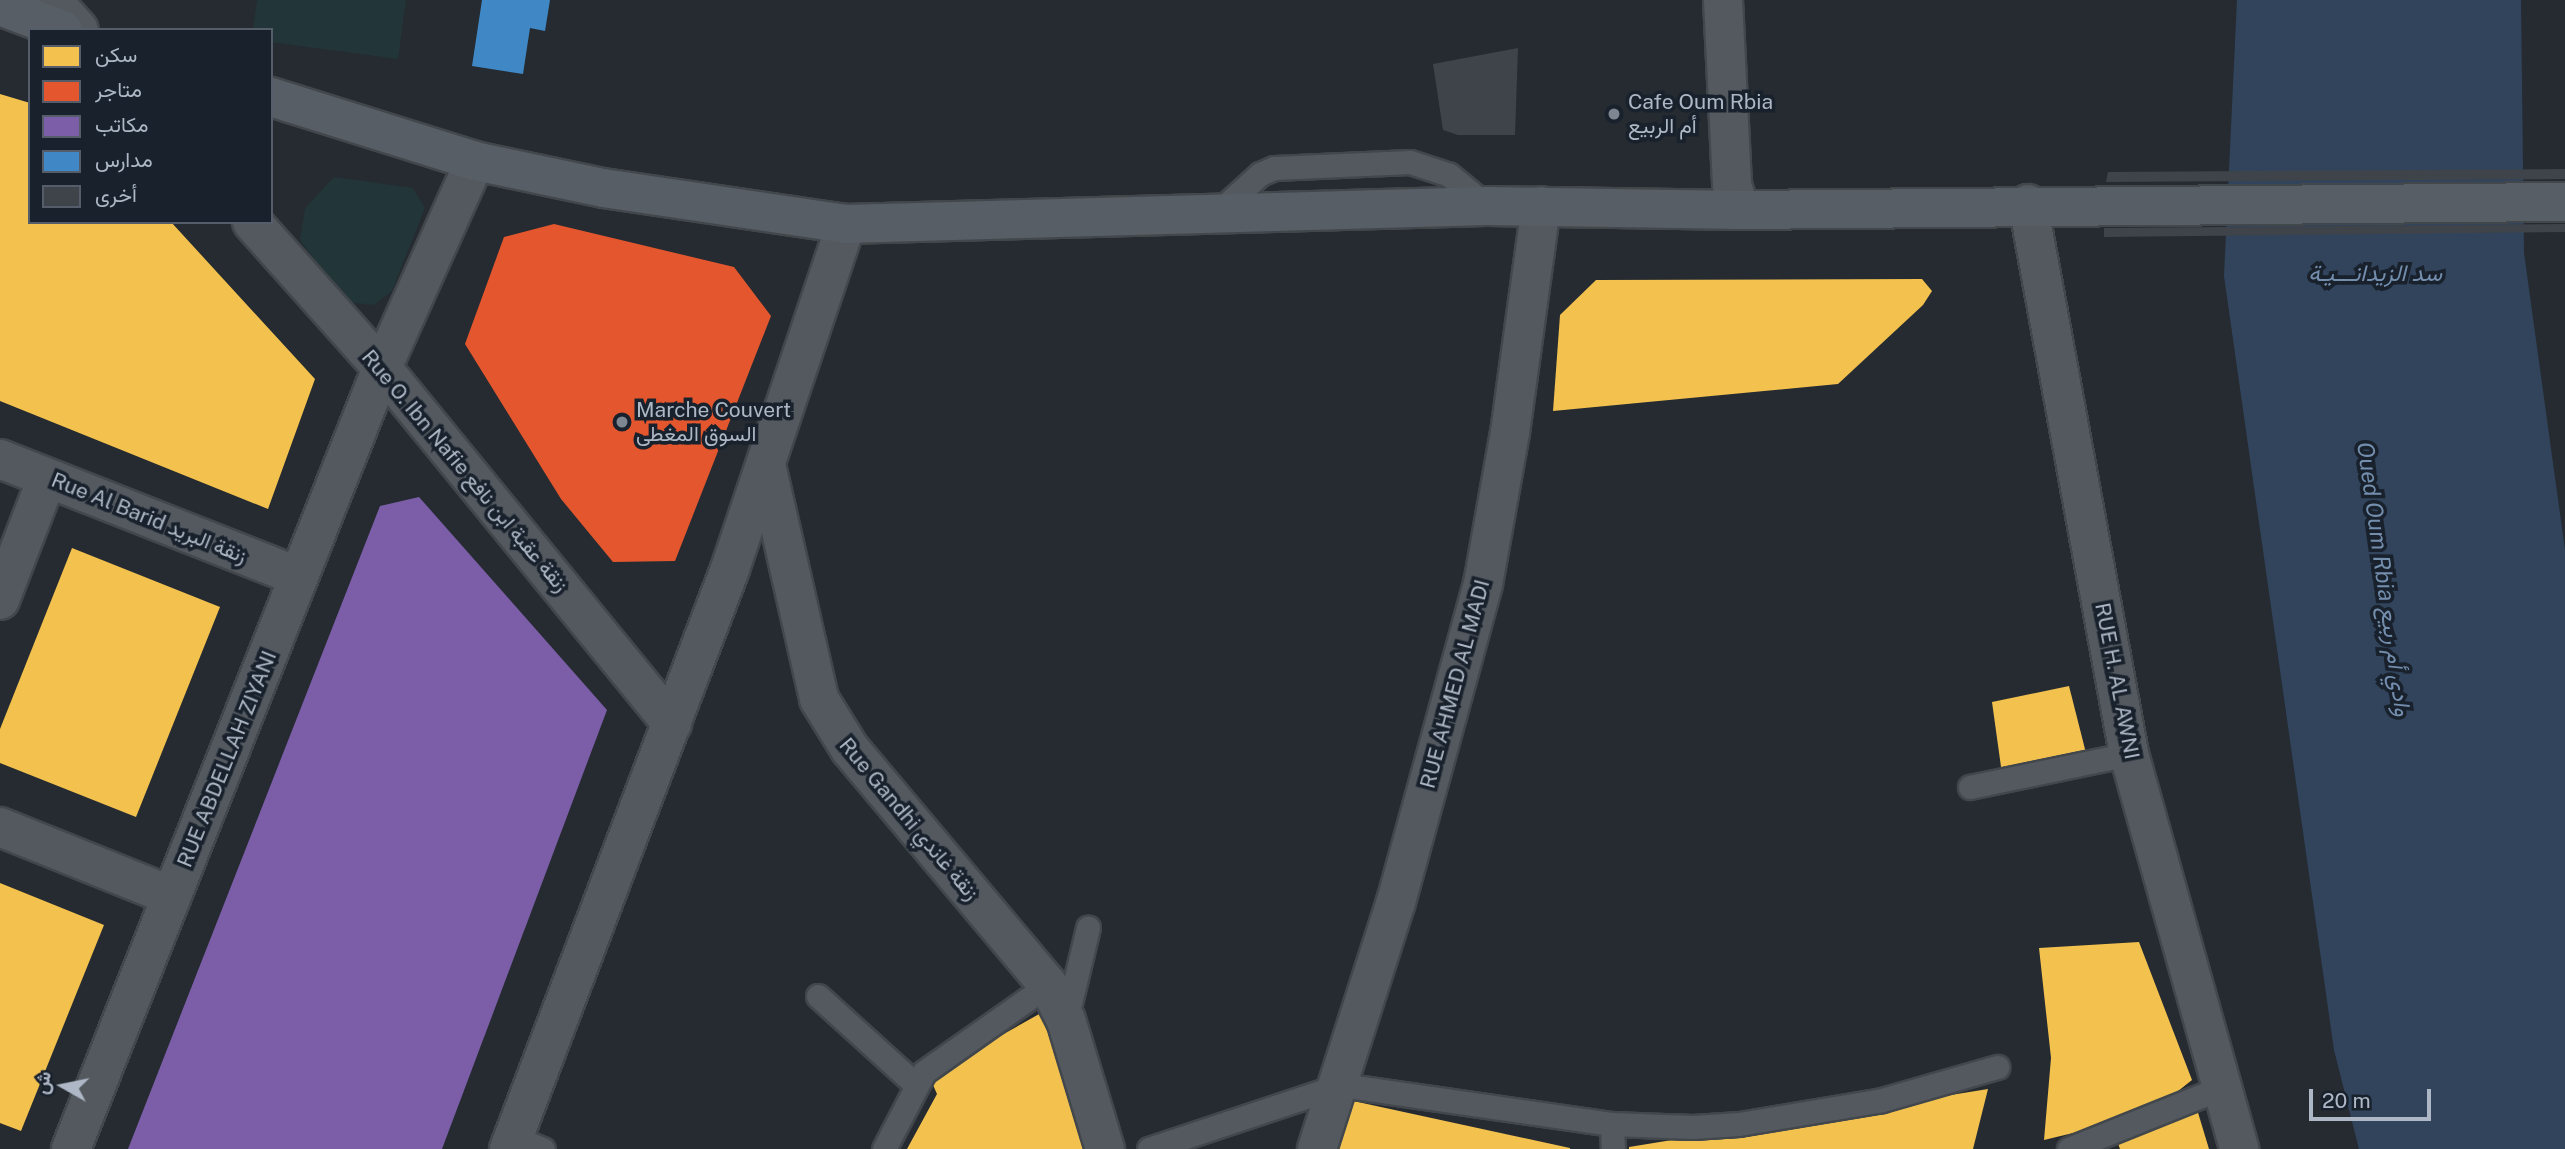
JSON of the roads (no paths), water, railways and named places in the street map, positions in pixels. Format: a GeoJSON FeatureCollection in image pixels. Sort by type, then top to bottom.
{"type":"FeatureCollection","features":[{"type":"Feature","properties":{"kind":"main road"},"geometry":{"type":"LineString","coordinates":[[0,6],[58,28]]}},
{"type":"Feature","properties":{"kind":"main road"},"geometry":{"type":"LineString","coordinates":[[273,98],[475,162],[603,188],[846,224],[1487,206],[1740,210],[2028,205],[2565,202]]}},
{"type":"Feature","properties":{"kind":"street"},"geometry":{"type":"LineString","coordinates":[[52,0],[77,28]]}},
{"type":"Feature","properties":{"kind":"street"},"geometry":{"type":"LineString","coordinates":[[1723,0],[1732,185],[1740,210]]}},
{"type":"Feature","properties":{"kind":"street","name":"RUE ABDELLAH ZIYANI"},"geometry":{"type":"LineString","coordinates":[[71,1149],[382,368],[475,162]]}},
{"type":"Feature","properties":{"kind":"street","name":"RUE H. AL AWNI"},"geometry":{"type":"LineString","coordinates":[[2028,205],[2129,754],[2239,1149]]}},
{"type":"Feature","properties":{"kind":"street","name":"RUE AHMED AL MADI"},"geometry":{"type":"LineString","coordinates":[[1317,1149],[1341,1085],[1483,584],[1510,433],[1541,206]]}},
{"type":"Feature","properties":{"kind":"street","name":"Rue O. Ibn Nafie زنقة عقبة ابن نافع"},"geometry":{"type":"LineString","coordinates":[[254,224],[382,368],[672,724]]}},
{"type":"Feature","properties":{"kind":"street"},"geometry":{"type":"LineString","coordinates":[[521,1145],[766,465],[846,224]]}},
{"type":"Feature","properties":{"kind":"street","name":"Rue Al Barid زنقة البريد"},"geometry":{"type":"LineString","coordinates":[[0,460],[299,577]]}},
{"type":"Feature","properties":{"kind":"street","name":"Rue Gandhi زنقة غاندي"},"geometry":{"type":"LineString","coordinates":[[766,465],[820,699],[834,729],[1048,985],[1066,1020],[1105,1149]]}},
{"type":"Feature","properties":{"kind":"street"},"geometry":{"type":"LineString","coordinates":[[0,600],[47,478]]}},
{"type":"Feature","properties":{"kind":"street"},"geometry":{"type":"LineString","coordinates":[[0,827],[173,896]]}},
{"type":"Feature","properties":{"kind":"lane"},"geometry":{"type":"LineString","coordinates":[[1970,787],[2129,754]]}},
{"type":"Feature","properties":{"kind":"lane"},"geometry":{"type":"LineString","coordinates":[[1066,1020],[1088,928]]}},
{"type":"Feature","properties":{"kind":"lane"},"geometry":{"type":"LineString","coordinates":[[884,1149],[915,1084],[924,1072],[1048,985]]}},
{"type":"Feature","properties":{"kind":"lane"},"geometry":{"type":"LineString","coordinates":[[818,996],[915,1084]]}},
{"type":"Feature","properties":{"kind":"lane"},"geometry":{"type":"LineString","coordinates":[[1149,1149],[1341,1085],[1612,1124],[1739,1124],[1882,1100],[1997,1067]]}},
{"type":"Feature","properties":{"kind":"lane"},"geometry":{"type":"LineString","coordinates":[[2069,1149],[2221,1088]]}},
{"type":"Feature","properties":{"kind":"lane"},"geometry":{"type":"LineString","coordinates":[[1612,1124],[1613,1149]]}},
{"type":"Feature","properties":{"kind":"water","name":"سد الزيدانـــيـة"},"geometry":{"type":"Polygon","coordinates":[[[2237,0],[2521,0],[2524,253],[2565,550],[2565,1149],[2359,1149],[2334,1050],[2224,276],[2237,0]]]}},
{"type":"Feature","properties":{"kind":"place","name":"Cafe Oum Rbia أم الربيع"},"geometry":{"type":"Point","coordinates":[1614,114]}},
{"type":"Feature","properties":{"kind":"place","name":"Marche Couvert السوق المغطى"},"geometry":{"type":"Point","coordinates":[622,422]}},
{"type":"Feature","properties":{"kind":"water label","name":"Oued Oum Rbia وادي أم ربيع"},"geometry":{"type":"Point","coordinates":[2384,579]}}]}
